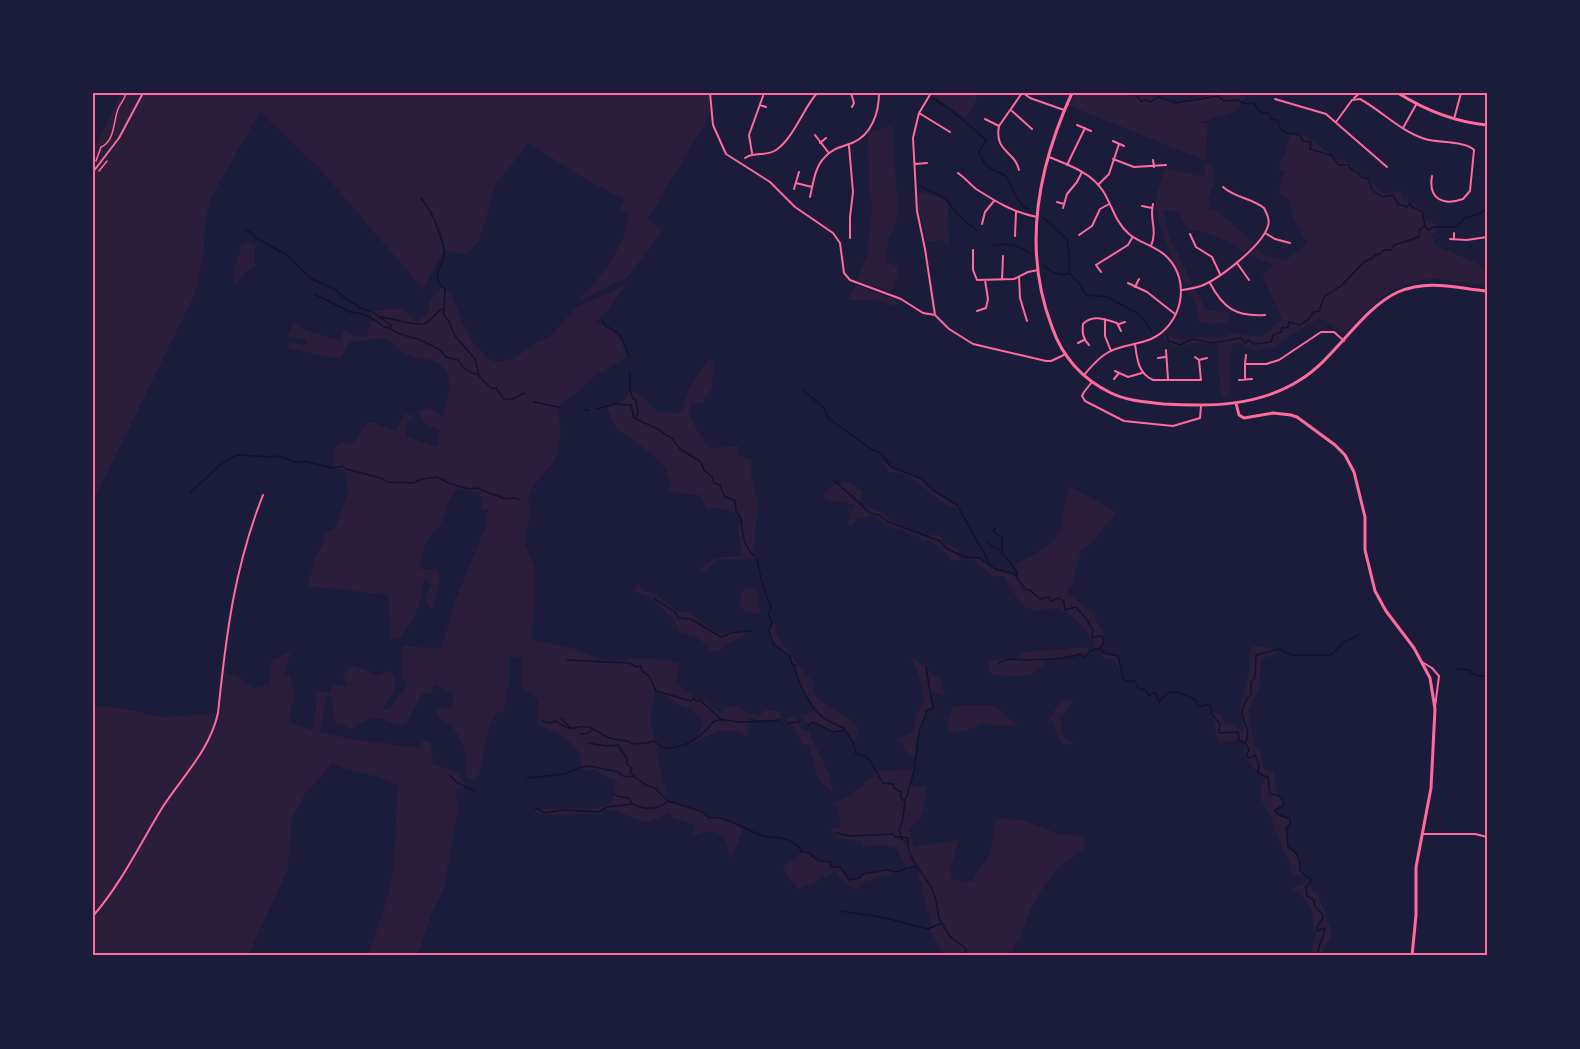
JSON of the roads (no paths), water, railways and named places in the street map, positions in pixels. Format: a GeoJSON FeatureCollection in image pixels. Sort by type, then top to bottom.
{"type":"FeatureCollection","features":[{"type":"Feature","properties":{"kind":"street"},"geometry":{"type":"LineString","coordinates":[[93,172],[119,138],[143,93]]}},
{"type":"Feature","properties":{"kind":"street"},"geometry":{"type":"LineString","coordinates":[[710,93],[713,125],[722,150],[739,164],[770,182],[795,207],[833,233],[840,243],[844,273],[850,280],[901,299],[923,313],[935,315],[949,329],[981,346],[1046,361],[1057,359],[1065,354]]}},
{"type":"Feature","properties":{"kind":"street"},"geometry":{"type":"LineString","coordinates":[[811,93],[814,96]]}},
{"type":"Feature","properties":{"kind":"street"},"geometry":{"type":"LineString","coordinates":[[745,158],[752,153],[765,154],[777,150],[817,93]]}},
{"type":"Feature","properties":{"kind":"street"},"geometry":{"type":"LineString","coordinates":[[851,93],[854,103],[852,107]]}},
{"type":"Feature","properties":{"kind":"street"},"geometry":{"type":"LineString","coordinates":[[810,197],[818,166],[829,153],[859,140],[876,118],[879,93]]}},
{"type":"Feature","properties":{"kind":"street"},"geometry":{"type":"LineString","coordinates":[[931,93],[919,113],[913,134],[917,211],[926,249],[935,315]]}},
{"type":"Feature","properties":{"kind":"street"},"geometry":{"type":"LineString","coordinates":[[1019,170],[1017,162],[1001,147],[998,139],[999,126],[1022,93],[1064,110]]}},
{"type":"Feature","properties":{"kind":"street"},"geometry":{"type":"LineString","coordinates":[[1072,93],[1048,157],[1039,194],[1038,270],[1048,316],[1065,354],[1092,382],[1112,394],[1136,401],[1201,406],[1261,398],[1299,381],[1322,363],[1379,303],[1395,294],[1411,287],[1439,285],[1487,291]]}},
{"type":"Feature","properties":{"kind":"street"},"geometry":{"type":"LineString","coordinates":[[1336,122],[1360,93]]}},
{"type":"Feature","properties":{"kind":"street"},"geometry":{"type":"LineString","coordinates":[[1398,93],[1434,112],[1454,119],[1487,125]]}},
{"type":"Feature","properties":{"kind":"street"},"geometry":{"type":"LineString","coordinates":[[1454,119],[1461,93]]}},
{"type":"Feature","properties":{"kind":"street"},"geometry":{"type":"LineString","coordinates":[[752,153],[749,135],[763,96]]}},
{"type":"Feature","properties":{"kind":"street"},"geometry":{"type":"LineString","coordinates":[[1352,100],[1356,98],[1364,101],[1403,128],[1424,138],[1469,145],[1474,150],[1470,190],[1463,199],[1448,202],[1437,198],[1431,189],[1432,176]]}},
{"type":"Feature","properties":{"kind":"street"},"geometry":{"type":"LineString","coordinates":[[1275,99],[1321,112],[1336,122],[1387,167]]}},
{"type":"Feature","properties":{"kind":"street"},"geometry":{"type":"LineString","coordinates":[[1403,128],[1417,103]]}},
{"type":"Feature","properties":{"kind":"street"},"geometry":{"type":"LineString","coordinates":[[760,105],[766,107]]}},
{"type":"Feature","properties":{"kind":"street"},"geometry":{"type":"LineString","coordinates":[[1011,110],[1032,129]]}},
{"type":"Feature","properties":{"kind":"street"},"geometry":{"type":"LineString","coordinates":[[919,113],[950,132]]}},
{"type":"Feature","properties":{"kind":"street"},"geometry":{"type":"LineString","coordinates":[[985,119],[999,126]]}},
{"type":"Feature","properties":{"kind":"street"},"geometry":{"type":"LineString","coordinates":[[1077,125],[1091,131]]}},
{"type":"Feature","properties":{"kind":"street"},"geometry":{"type":"LineString","coordinates":[[1067,165],[1085,128]]}},
{"type":"Feature","properties":{"kind":"street"},"geometry":{"type":"LineString","coordinates":[[815,135],[829,153]]}},
{"type":"Feature","properties":{"kind":"street"},"geometry":{"type":"LineString","coordinates":[[820,142],[826,138]]}},
{"type":"Feature","properties":{"kind":"street"},"geometry":{"type":"LineString","coordinates":[[1113,141],[1124,146]]}},
{"type":"Feature","properties":{"kind":"street"},"geometry":{"type":"LineString","coordinates":[[849,144],[853,192],[849,217],[850,238]]}},
{"type":"Feature","properties":{"kind":"street"},"geometry":{"type":"LineString","coordinates":[[1098,185],[1109,174],[1119,144]]}},
{"type":"Feature","properties":{"kind":"street"},"geometry":{"type":"LineString","coordinates":[[1048,157],[1082,172],[1098,185],[1122,226],[1133,237],[1165,254],[1180,277],[1180,302],[1176,314],[1157,336],[1111,351],[1084,375]]}},
{"type":"Feature","properties":{"kind":"street"},"geometry":{"type":"LineString","coordinates":[[1113,159],[1134,167],[1166,165]]}},
{"type":"Feature","properties":{"kind":"street"},"geometry":{"type":"LineString","coordinates":[[1153,159],[1154,167]]}},
{"type":"Feature","properties":{"kind":"street"},"geometry":{"type":"LineString","coordinates":[[915,164],[927,163]]}},
{"type":"Feature","properties":{"kind":"street"},"geometry":{"type":"LineString","coordinates":[[794,189],[799,172]]}},
{"type":"Feature","properties":{"kind":"street"},"geometry":{"type":"LineString","coordinates":[[1057,202],[1064,206],[1067,194],[1082,172]]}},
{"type":"Feature","properties":{"kind":"street"},"geometry":{"type":"LineString","coordinates":[[958,173],[974,187],[995,200],[1016,211],[1037,217]]}},
{"type":"Feature","properties":{"kind":"street"},"geometry":{"type":"LineString","coordinates":[[796,183],[812,188]]}},
{"type":"Feature","properties":{"kind":"street"},"geometry":{"type":"LineString","coordinates":[[1181,290],[1200,287],[1237,263],[1252,250],[1265,232],[1269,220],[1264,208],[1231,194],[1222,187]]}},
{"type":"Feature","properties":{"kind":"street"},"geometry":{"type":"LineString","coordinates":[[982,224],[985,212],[995,200]]}},
{"type":"Feature","properties":{"kind":"street"},"geometry":{"type":"LineString","coordinates":[[1085,237],[1081,234],[1092,226],[1100,208],[1109,204]]}},
{"type":"Feature","properties":{"kind":"street"},"geometry":{"type":"LineString","coordinates":[[1151,246],[1155,232],[1153,204]]}},
{"type":"Feature","properties":{"kind":"street"},"geometry":{"type":"LineString","coordinates":[[1142,206],[1152,208]]}},
{"type":"Feature","properties":{"kind":"street"},"geometry":{"type":"LineString","coordinates":[[1014,236],[1016,211]]}},
{"type":"Feature","properties":{"kind":"street"},"geometry":{"type":"LineString","coordinates":[[1265,232],[1275,239],[1290,243]]}},
{"type":"Feature","properties":{"kind":"street"},"geometry":{"type":"LineString","coordinates":[[1454,233],[1452,239],[1467,240],[1487,237]]}},
{"type":"Feature","properties":{"kind":"street"},"geometry":{"type":"LineString","coordinates":[[1190,234],[1196,248],[1212,257],[1220,274]]}},
{"type":"Feature","properties":{"kind":"street"},"geometry":{"type":"LineString","coordinates":[[1101,272],[1095,265],[1128,245],[1133,237]]}},
{"type":"Feature","properties":{"kind":"street"},"geometry":{"type":"LineString","coordinates":[[973,250],[973,270],[976,280],[1002,280],[1038,270]]}},
{"type":"Feature","properties":{"kind":"street"},"geometry":{"type":"LineString","coordinates":[[1002,280],[1003,256]]}},
{"type":"Feature","properties":{"kind":"street"},"geometry":{"type":"LineString","coordinates":[[1237,263],[1250,279]]}},
{"type":"Feature","properties":{"kind":"street"},"geometry":{"type":"LineString","coordinates":[[1019,277],[1020,298],[1027,321]]}},
{"type":"Feature","properties":{"kind":"street"},"geometry":{"type":"LineString","coordinates":[[1135,287],[1139,279]]}},
{"type":"Feature","properties":{"kind":"street"},"geometry":{"type":"LineString","coordinates":[[977,311],[986,308],[988,303],[985,280]]}},
{"type":"Feature","properties":{"kind":"street"},"geometry":{"type":"LineString","coordinates":[[1209,282],[1222,302],[1229,308],[1241,314],[1265,315]]}},
{"type":"Feature","properties":{"kind":"street"},"geometry":{"type":"LineString","coordinates":[[1128,283],[1147,292],[1176,314]]}},
{"type":"Feature","properties":{"kind":"street"},"geometry":{"type":"LineString","coordinates":[[1089,345],[1084,340],[1082,328],[1085,321],[1095,318],[1119,324],[1125,322]]}},
{"type":"Feature","properties":{"kind":"street"},"geometry":{"type":"LineString","coordinates":[[1105,319],[1104,336],[1111,351]]}},
{"type":"Feature","properties":{"kind":"street"},"geometry":{"type":"LineString","coordinates":[[1119,324],[1121,331]]}},
{"type":"Feature","properties":{"kind":"street"},"geometry":{"type":"LineString","coordinates":[[1245,364],[1272,363],[1284,358],[1321,332],[1334,332],[1344,341]]}},
{"type":"Feature","properties":{"kind":"street"},"geometry":{"type":"LineString","coordinates":[[1078,342],[1084,340]]}},
{"type":"Feature","properties":{"kind":"street"},"geometry":{"type":"LineString","coordinates":[[1134,344],[1142,373],[1153,380],[1201,380],[1206,378]]}},
{"type":"Feature","properties":{"kind":"street"},"geometry":{"type":"LineString","coordinates":[[1166,350],[1167,379]]}},
{"type":"Feature","properties":{"kind":"street"},"geometry":{"type":"LineString","coordinates":[[1245,379],[1246,355]]}},
{"type":"Feature","properties":{"kind":"street"},"geometry":{"type":"LineString","coordinates":[[1158,358],[1165,357]]}},
{"type":"Feature","properties":{"kind":"street"},"geometry":{"type":"LineString","coordinates":[[1195,357],[1199,360],[1201,380]]}},
{"type":"Feature","properties":{"kind":"street"},"geometry":{"type":"LineString","coordinates":[[1199,360],[1207,358]]}},
{"type":"Feature","properties":{"kind":"street"},"geometry":{"type":"LineString","coordinates":[[1114,379],[1117,372],[1128,377],[1142,373]]}},
{"type":"Feature","properties":{"kind":"street"},"geometry":{"type":"LineString","coordinates":[[1239,380],[1252,379]]}},
{"type":"Feature","properties":{"kind":"street"},"geometry":{"type":"LineString","coordinates":[[1092,382],[1082,396],[1085,401],[1124,421],[1181,425],[1200,418],[1201,406]]}},
{"type":"Feature","properties":{"kind":"street"},"geometry":{"type":"LineString","coordinates":[[1236,403],[1239,415],[1244,418],[1273,413],[1284,413],[1297,417],[1345,455],[1354,472],[1365,517],[1365,549],[1375,591],[1386,611],[1422,662],[1430,678],[1435,709]]}},
{"type":"Feature","properties":{"kind":"street"},"geometry":{"type":"LineString","coordinates":[[93,916],[113,890],[164,805],[196,762],[213,731],[218,713],[237,574],[263,495]]}},
{"type":"Feature","properties":{"kind":"street"},"geometry":{"type":"LineString","coordinates":[[1412,956],[1416,915],[1416,867],[1430,800],[1439,676],[1422,662]]}},
{"type":"Feature","properties":{"kind":"street"},"geometry":{"type":"LineString","coordinates":[[1422,834],[1475,834],[1487,837]]}},
{"type":"Feature","properties":{"kind":"waterway"},"geometry":{"type":"LineString","coordinates":[[1129,93],[1135,94],[1141,101],[1151,102],[1158,97],[1176,103],[1218,96],[1224,101],[1237,100],[1246,104],[1253,103],[1262,113],[1269,113],[1271,119],[1278,120],[1280,129],[1287,133],[1300,135],[1303,141],[1311,142],[1310,149],[1331,155],[1339,165],[1349,165],[1360,174],[1360,177],[1368,180],[1372,190],[1382,197],[1393,195],[1398,204],[1407,207],[1410,203],[1412,207],[1422,211],[1425,226]]}},
{"type":"Feature","properties":{"kind":"waterway"},"geometry":{"type":"LineString","coordinates":[[932,98],[953,112],[986,140],[979,152],[982,158],[991,169],[1007,177],[1017,199],[1027,209]]}},
{"type":"Feature","properties":{"kind":"waterway"},"geometry":{"type":"LineString","coordinates":[[921,186],[946,199],[956,213],[977,231]]}},
{"type":"Feature","properties":{"kind":"waterway"},"geometry":{"type":"LineString","coordinates":[[421,198],[436,222],[444,250],[438,274],[440,284],[445,289],[444,315],[455,336],[475,359],[479,375]]}},
{"type":"Feature","properties":{"kind":"waterway"},"geometry":{"type":"LineString","coordinates":[[1166,334],[1169,341],[1180,345],[1192,339],[1213,343],[1241,338],[1246,343],[1248,340],[1255,344],[1271,342],[1273,335],[1281,332],[1282,327],[1288,327],[1289,322],[1299,325],[1309,319],[1313,312],[1319,311],[1324,297],[1342,285],[1365,261],[1384,250],[1391,250],[1394,245],[1419,237],[1420,229],[1425,226],[1428,230],[1435,227],[1456,227],[1466,217],[1483,212],[1487,208]]}},
{"type":"Feature","properties":{"kind":"waterway"},"geometry":{"type":"LineString","coordinates":[[1042,217],[1067,239],[1069,272]]}},
{"type":"Feature","properties":{"kind":"waterway"},"geometry":{"type":"LineString","coordinates":[[246,229],[258,239],[285,254],[312,279],[334,289],[361,308],[371,311],[391,325],[390,328],[397,333],[420,340],[439,349],[446,357],[458,360],[492,389],[496,388],[504,399],[513,399],[524,393]]}},
{"type":"Feature","properties":{"kind":"waterway"},"geometry":{"type":"LineString","coordinates":[[994,245],[1013,245],[1029,253]]}},
{"type":"Feature","properties":{"kind":"waterway"},"geometry":{"type":"LineString","coordinates":[[1043,265],[1059,274],[1069,273],[1086,295],[1107,297],[1137,313],[1144,319],[1152,333]]}},
{"type":"Feature","properties":{"kind":"waterway"},"geometry":{"type":"LineString","coordinates":[[314,294],[390,328]]}},
{"type":"Feature","properties":{"kind":"waterway"},"geometry":{"type":"LineString","coordinates":[[380,317],[424,324],[443,309]]}},
{"type":"Feature","properties":{"kind":"waterway"},"geometry":{"type":"LineString","coordinates":[[602,320],[621,338],[628,356]]}},
{"type":"Feature","properties":{"kind":"waterway"},"geometry":{"type":"LineString","coordinates":[[630,372],[630,390],[633,399],[636,400],[638,412],[636,418]]}},
{"type":"Feature","properties":{"kind":"waterway"},"geometry":{"type":"LineString","coordinates":[[802,389],[824,408],[828,418],[871,449],[882,454],[891,467],[922,479],[931,489],[957,505],[991,566]]}},
{"type":"Feature","properties":{"kind":"waterway"},"geometry":{"type":"LineString","coordinates":[[534,402],[558,407]]}},
{"type":"Feature","properties":{"kind":"waterway"},"geometry":{"type":"LineString","coordinates":[[596,409],[616,404],[631,405],[634,418],[671,437],[680,449],[701,462],[714,483],[720,485],[724,496],[735,501],[745,543],[754,556]]}},
{"type":"Feature","properties":{"kind":"waterway"},"geometry":{"type":"LineString","coordinates":[[190,493],[222,463],[237,455],[279,456],[295,462],[307,462],[334,468],[342,466],[387,482],[413,483],[437,477],[469,489],[476,488],[506,499],[520,500]]}},
{"type":"Feature","properties":{"kind":"waterway"},"geometry":{"type":"LineString","coordinates":[[834,480],[870,513],[940,541],[946,548],[964,557],[979,558],[995,569],[1014,574],[1026,590],[1030,590],[1040,599],[1049,597],[1051,601],[1059,598],[1064,601],[1065,610],[1076,607],[1093,629],[1092,637],[1102,636],[1104,641],[1100,648],[1103,653],[1118,656],[1124,681],[1135,681],[1139,689],[1146,690],[1149,696],[1155,692],[1159,702],[1167,694],[1176,692],[1197,701],[1198,707],[1210,704],[1212,714],[1220,724],[1219,733],[1238,732],[1239,740],[1246,744],[1249,750],[1247,757],[1255,755],[1259,765],[1258,773],[1268,777],[1270,794],[1278,795],[1283,800],[1284,805],[1275,810],[1277,814],[1290,819],[1290,824],[1286,829],[1288,847],[1298,857],[1300,871],[1311,880],[1306,887],[1307,896],[1314,900],[1315,907],[1322,913],[1323,918],[1317,927],[1318,931],[1325,928],[1318,956]]}},
{"type":"Feature","properties":{"kind":"waterway"},"geometry":{"type":"LineString","coordinates":[[994,527],[994,532],[1002,538],[1002,554],[1017,572],[1017,578]]}},
{"type":"Feature","properties":{"kind":"waterway"},"geometry":{"type":"LineString","coordinates":[[988,542],[1002,551]]}},
{"type":"Feature","properties":{"kind":"waterway"},"geometry":{"type":"LineString","coordinates":[[757,559],[762,583],[771,607],[769,614],[772,624],[769,630],[774,645],[790,656],[801,686],[814,709],[824,718],[845,729]]}},
{"type":"Feature","properties":{"kind":"waterway"},"geometry":{"type":"LineString","coordinates":[[654,598],[676,613],[678,618],[691,619],[721,637],[731,633],[751,631]]}},
{"type":"Feature","properties":{"kind":"waterway"},"geometry":{"type":"LineString","coordinates":[[1246,743],[1248,731],[1242,715],[1243,707],[1251,695],[1251,682],[1255,678],[1256,655],[1279,649],[1291,655],[1331,655],[1344,642],[1359,635]]}},
{"type":"Feature","properties":{"kind":"waterway"},"geometry":{"type":"LineString","coordinates":[[999,663],[1008,659],[1052,659],[1080,654],[1084,657],[1090,651],[1099,648]]}},
{"type":"Feature","properties":{"kind":"waterway"},"geometry":{"type":"LineString","coordinates":[[567,660],[629,663],[637,667],[641,666],[656,691],[691,701],[694,698],[696,701],[700,700],[722,720]]}},
{"type":"Feature","properties":{"kind":"waterway"},"geometry":{"type":"LineString","coordinates":[[904,800],[914,770],[919,731],[927,711],[933,708],[926,668]]}},
{"type":"Feature","properties":{"kind":"waterway"},"geometry":{"type":"LineString","coordinates":[[1457,669],[1469,670],[1477,676],[1487,676]]}},
{"type":"Feature","properties":{"kind":"waterway"},"geometry":{"type":"LineString","coordinates":[[562,719],[571,729]]}},
{"type":"Feature","properties":{"kind":"waterway"},"geometry":{"type":"LineString","coordinates":[[542,721],[551,723],[556,721],[570,728],[588,727],[610,738],[633,744],[654,741],[660,746],[674,748],[696,739],[718,720],[741,722],[779,720]]}},
{"type":"Feature","properties":{"kind":"waterway"},"geometry":{"type":"LineString","coordinates":[[787,723],[799,722]]}},
{"type":"Feature","properties":{"kind":"waterway"},"geometry":{"type":"LineString","coordinates":[[808,725],[813,722],[833,732],[845,730],[853,742],[856,754],[870,760],[883,783],[893,784],[894,788],[901,792],[901,798],[905,802],[899,830],[901,837],[908,838],[909,852],[933,891],[939,918],[950,936],[966,949],[966,953],[970,956]]}},
{"type":"Feature","properties":{"kind":"waterway"},"geometry":{"type":"LineString","coordinates":[[580,734],[586,734],[592,730]]}},
{"type":"Feature","properties":{"kind":"waterway"},"geometry":{"type":"LineString","coordinates":[[589,743],[618,745],[627,759],[627,764],[632,768],[630,772],[635,777]]}},
{"type":"Feature","properties":{"kind":"waterway"},"geometry":{"type":"LineString","coordinates":[[527,778],[564,774],[590,766],[618,772],[623,776],[635,777],[655,788],[668,801],[703,812],[709,818],[722,819],[758,834],[794,843],[802,852],[809,853],[818,861],[831,862],[831,867],[840,867],[849,880],[860,878],[863,874],[887,870],[896,872],[914,866],[917,868]]}},
{"type":"Feature","properties":{"kind":"waterway"},"geometry":{"type":"LineString","coordinates":[[450,775],[456,782],[475,791]]}},
{"type":"Feature","properties":{"kind":"waterway"},"geometry":{"type":"LineString","coordinates":[[613,793],[629,798],[632,804],[646,808],[660,807],[668,801]]}},
{"type":"Feature","properties":{"kind":"waterway"},"geometry":{"type":"LineString","coordinates":[[535,809],[544,813],[562,810],[599,812],[607,807],[632,804]]}},
{"type":"Feature","properties":{"kind":"waterway"},"geometry":{"type":"LineString","coordinates":[[836,833],[851,836],[894,834],[895,837],[906,842]]}},
{"type":"Feature","properties":{"kind":"waterway"},"geometry":{"type":"LineString","coordinates":[[841,911],[886,918],[928,929],[942,923]]}}]}
